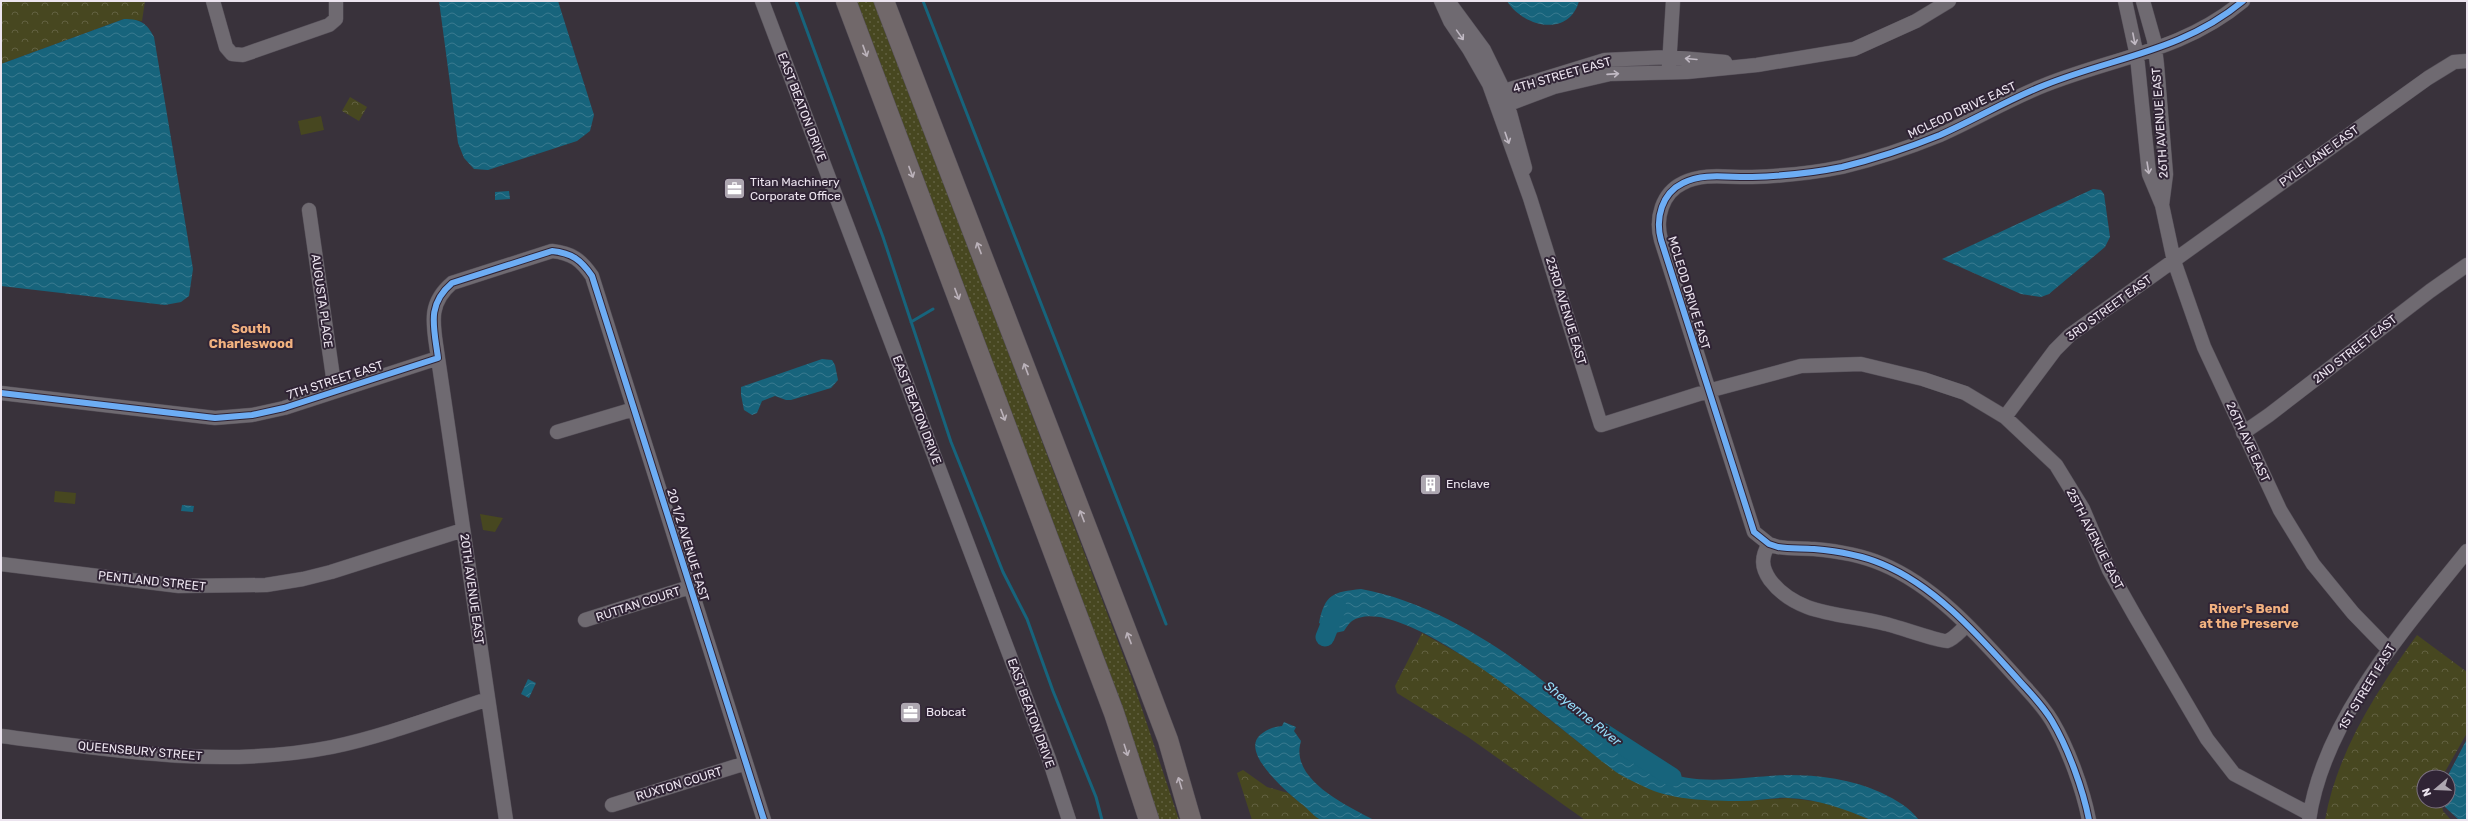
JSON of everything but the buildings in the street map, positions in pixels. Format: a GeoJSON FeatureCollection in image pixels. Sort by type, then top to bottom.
{"type":"FeatureCollection","features":[{"type":"Feature","properties":{"kind":"highway"},"geometry":{"type":"LineString","coordinates":[[845,1],[1112,705],[1149,820]]}},
{"type":"Feature","properties":{"kind":"highway"},"geometry":{"type":"LineString","coordinates":[[884,1],[1146,681],[1168,740],[1192,820]]}},
{"type":"Feature","properties":{"kind":"street"},"geometry":{"type":"LineString","coordinates":[[213,1],[226,47],[232,54],[243,55],[329,25],[336,19],[336,1]]}},
{"type":"Feature","properties":{"kind":"street","name":"EAST BEATON DRIVE"},"geometry":{"type":"LineString","coordinates":[[762,1],[1043,745],[1069,820]]}},
{"type":"Feature","properties":{"kind":"street","name":"23RD AVENUE EAST"},"geometry":{"type":"LineString","coordinates":[[1441,1],[1450,21],[1503,99]]}},
{"type":"Feature","properties":{"kind":"street","name":"23RD AVENUE EAST"},"geometry":{"type":"LineString","coordinates":[[1448,1],[1484,50],[1521,148],[1530,198],[1602,425]]}},
{"type":"Feature","properties":{"kind":"street"},"geometry":{"type":"LineString","coordinates":[[1668,72],[1673,1]]}},
{"type":"Feature","properties":{"kind":"street","name":"4TH STREET EAST"},"geometry":{"type":"LineString","coordinates":[[1503,99],[1610,74],[1668,72],[1757,65],[1854,49],[1916,21],[1949,1]]}},
{"type":"Feature","properties":{"kind":"street","name":"26TH AVENUE EAST"},"geometry":{"type":"LineString","coordinates":[[2125,1],[2137,56],[2148,174],[2162,205]]}},
{"type":"Feature","properties":{"kind":"street","name":"26TH AVENUE EAST"},"geometry":{"type":"LineString","coordinates":[[2143,1],[2155,50],[2166,174],[2162,205]]}},
{"type":"Feature","properties":{"kind":"street","name":"MCLEOD DRIVE EAST"},"geometry":{"type":"LineString","coordinates":[[1769,544],[1754,532],[1750,523],[1659,232],[1662,206],[1668,195],[1682,183],[1699,177],[1753,177],[1812,172],[1884,156],[1940,134],[2009,100],[2049,83],[2137,56],[2185,38],[2229,13],[2244,1]]}},
{"type":"Feature","properties":{"kind":"street","name":"4TH STREET EAST"},"geometry":{"type":"LineString","coordinates":[[1503,99],[1605,60],[1669,57],[1757,65]]}},
{"type":"Feature","properties":{"kind":"street","name":"PYLE LANE EAST"},"geometry":{"type":"LineString","coordinates":[[2174,261],[2428,78],[2454,62],[2467,61]]}},
{"type":"Feature","properties":{"kind":"street","name":"26TH AVE EAST"},"geometry":{"type":"LineString","coordinates":[[2162,205],[2174,261],[2204,348],[2280,510],[2313,564],[2353,614],[2388,649]]}},
{"type":"Feature","properties":{"kind":"street","name":"AUGUSTA PLACE"},"geometry":{"type":"LineString","coordinates":[[309,210],[335,391]]}},
{"type":"Feature","properties":{"kind":"street","name":"20 1/2 AVENUE EAST"},"geometry":{"type":"LineString","coordinates":[[438,358],[433,324],[434,305],[441,292],[452,283],[552,251],[568,252],[582,262],[592,276],[764,820]]}},
{"type":"Feature","properties":{"kind":"street","name":"3RD STREET EAST"},"geometry":{"type":"LineString","coordinates":[[2005,417],[2063,341],[2174,261]]}},
{"type":"Feature","properties":{"kind":"street","name":"2ND STREET EAST"},"geometry":{"type":"LineString","coordinates":[[2243,433],[2269,416],[2430,291],[2467,265]]}},
{"type":"Feature","properties":{"kind":"street","name":"7TH STREET EAST"},"geometry":{"type":"LineString","coordinates":[[1,393],[215,418],[252,415],[284,408],[438,358]]}},
{"type":"Feature","properties":{"kind":"street","name":"20TH AVENUE EAST"},"geometry":{"type":"LineString","coordinates":[[438,358],[506,820]]}},
{"type":"Feature","properties":{"kind":"street","name":"25TH AVENUE EAST"},"geometry":{"type":"LineString","coordinates":[[1602,425],[1708,391],[1801,366],[1861,364],[1923,379],[1965,393],[2005,417],[2056,465],[2083,509],[2109,570],[2135,616],[2208,739],[2234,774],[2310,817]]}},
{"type":"Feature","properties":{"kind":"street"},"geometry":{"type":"LineString","coordinates":[[557,432],[634,409]]}},
{"type":"Feature","properties":{"kind":"street","name":"PENTLAND STREET"},"geometry":{"type":"LineString","coordinates":[[1,564],[179,586],[266,585],[304,579],[331,572],[463,530]]}},
{"type":"Feature","properties":{"kind":"street"},"geometry":{"type":"LineString","coordinates":[[1966,626],[1946,641],[1936,640],[1916,631],[1882,622],[1808,609],[1793,602],[1777,589],[1766,573],[1762,563],[1763,553],[1769,544],[1784,548],[1858,555],[1882,564],[1914,581],[1942,602],[1966,626],[2025,688],[2052,721],[2086,804],[2089,820]]}},
{"type":"Feature","properties":{"kind":"street","name":"1ST STREET EAST"},"geometry":{"type":"LineString","coordinates":[[2310,817],[2319,782],[2336,740],[2356,700],[2388,649],[2467,551]]}},
{"type":"Feature","properties":{"kind":"street","name":"RUTTAN COURT"},"geometry":{"type":"LineString","coordinates":[[585,620],[690,587]]}},
{"type":"Feature","properties":{"kind":"street","name":"QUEENSBURY STREET"},"geometry":{"type":"LineString","coordinates":[[1,736],[181,757],[234,758],[331,747],[375,737],[488,699]]}},
{"type":"Feature","properties":{"kind":"street","name":"RUXTON COURT"},"geometry":{"type":"LineString","coordinates":[[612,805],[746,763]]}},
{"type":"Feature","properties":{"kind":"green space"},"geometry":{"type":"Polygon","coordinates":[[[1,1],[145,1],[142,21],[124,19],[1,64],[1,1]]]}},
{"type":"Feature","properties":{"kind":"green space"},"geometry":{"type":"Polygon","coordinates":[[[854,1],[875,1],[1131,676],[1179,820],[1159,820],[854,1]]]}},
{"type":"Feature","properties":{"kind":"green space"},"geometry":{"type":"Polygon","coordinates":[[[350,97],[367,107],[359,121],[342,111],[350,97]]]}},
{"type":"Feature","properties":{"kind":"green space"},"geometry":{"type":"Polygon","coordinates":[[[321,116],[324,130],[301,135],[298,121],[321,116]]]}},
{"type":"Feature","properties":{"kind":"green space"},"geometry":{"type":"Polygon","coordinates":[[[55,491],[76,493],[75,504],[54,502],[55,491]]]}},
{"type":"Feature","properties":{"kind":"green space"},"geometry":{"type":"Polygon","coordinates":[[[480,514],[503,518],[495,532],[483,530],[480,514]]]}},
{"type":"Feature","properties":{"kind":"green space"},"geometry":{"type":"Polygon","coordinates":[[[1422,633],[1481,666],[1614,770],[1650,789],[1740,801],[1788,798],[1829,803],[1872,820],[1585,820],[1468,737],[1397,693],[1395,686],[1422,633]]]}},
{"type":"Feature","properties":{"kind":"green space"},"geometry":{"type":"Polygon","coordinates":[[[2417,635],[2467,672],[2467,733],[2447,769],[2416,769],[2416,809],[2443,809],[2451,820],[2325,820],[2339,770],[2349,746],[2373,700],[2417,635]]]}},
{"type":"Feature","properties":{"kind":"green space"},"geometry":{"type":"Polygon","coordinates":[[[1243,770],[1267,787],[1288,793],[1322,820],[1252,820],[1237,773],[1243,770]]]}},
{"type":"Feature","properties":{"kind":"water"},"geometry":{"type":"Polygon","coordinates":[[[439,1],[558,1],[594,115],[590,131],[577,141],[488,170],[474,169],[464,158],[458,143],[439,1]]]}},
{"type":"Feature","properties":{"kind":"water"},"geometry":{"type":"Polygon","coordinates":[[[1507,1],[1579,1],[1574,13],[1566,20],[1556,24],[1545,25],[1524,17],[1514,10],[1507,1]]]}},
{"type":"Feature","properties":{"kind":"water"},"geometry":{"type":"Polygon","coordinates":[[[124,19],[139,21],[146,25],[154,37],[193,269],[189,296],[181,302],[165,305],[1,286],[1,64],[124,19]]]}},
{"type":"Feature","properties":{"kind":"water"},"geometry":{"type":"Polygon","coordinates":[[[2093,189],[2101,190],[2104,194],[2110,237],[2105,247],[2049,294],[2041,297],[2021,294],[1942,259],[2093,189]]]}},
{"type":"Feature","properties":{"kind":"water"},"geometry":{"type":"Polygon","coordinates":[[[509,191],[510,199],[495,200],[495,192],[509,191]]]}},
{"type":"Feature","properties":{"kind":"water"},"geometry":{"type":"Polygon","coordinates":[[[822,359],[832,360],[835,365],[838,380],[831,388],[791,400],[786,400],[775,396],[762,401],[757,413],[752,415],[744,410],[741,387],[822,359]]]}},
{"type":"Feature","properties":{"kind":"water"},"geometry":{"type":"Polygon","coordinates":[[[182,505],[194,506],[193,512],[181,511],[182,505]]]}},
{"type":"Feature","properties":{"kind":"water"},"geometry":{"type":"Polygon","coordinates":[[[1361,589],[1388,595],[1415,604],[1466,629],[1491,644],[1538,677],[1619,745],[1645,762],[1659,769],[1674,775],[1706,780],[1787,775],[1811,776],[1847,781],[1871,788],[1897,801],[1907,808],[1919,820],[1871,820],[1831,805],[1810,800],[1776,798],[1740,801],[1705,800],[1670,796],[1649,789],[1616,772],[1525,700],[1485,671],[1445,645],[1408,626],[1376,617],[1352,621],[1344,631],[1335,633],[1319,623],[1324,606],[1332,596],[1337,593],[1361,589]]]}},
{"type":"Feature","properties":{"kind":"water"},"geometry":{"type":"Polygon","coordinates":[[[528,679],[536,683],[529,698],[521,694],[528,679]]]}},
{"type":"Feature","properties":{"kind":"water"},"geometry":{"type":"Polygon","coordinates":[[[1284,722],[1296,727],[1294,731],[1301,741],[1300,755],[1304,768],[1312,779],[1323,790],[1336,799],[1374,820],[1319,819],[1287,792],[1268,772],[1256,752],[1255,743],[1260,735],[1270,729],[1282,726],[1284,722]]]}},
{"type":"Feature","properties":{"kind":"water"},"geometry":{"type":"Polygon","coordinates":[[[2467,739],[2467,820],[2459,820],[2447,809],[2456,809],[2456,769],[2451,769],[2467,739]]]}},
{"type":"Feature","properties":{"kind":"waterway"},"geometry":{"type":"LineString","coordinates":[[796,1],[883,237],[951,442],[1003,572],[1027,619],[1053,691],[1096,797],[1102,820]]}},
{"type":"Feature","properties":{"kind":"waterway"},"geometry":{"type":"LineString","coordinates":[[923,1],[1166,624]]}},
{"type":"Feature","properties":{"kind":"waterway"},"geometry":{"type":"LineString","coordinates":[[911,322],[933,309]]}},
{"type":"Feature","properties":{"kind":"waterway","name":"Sheyenne River"},"geometry":{"type":"LineString","coordinates":[[1325,637],[1337,607]]}},
{"type":"Feature","properties":{"kind":"waterway","name":"Sheyenne River"},"geometry":{"type":"LineString","coordinates":[[1602,732],[1672,777]]}},
{"type":"Feature","properties":{"kind":"cycle path"},"geometry":{"type":"LineString","coordinates":[[2089,820],[2083,795],[2074,769],[2064,744],[2048,715],[2035,698],[1986,644],[1954,612],[1920,585],[1901,573],[1882,564],[1857,556],[1831,551],[1778,547],[1769,544],[1754,532],[1661,240],[1659,232],[1660,215],[1665,200],[1670,193],[1676,187],[1691,180],[1717,176],[1752,177],[1809,173],[1842,167],[1891,153],[1940,135],[2018,96],[2045,85],[2172,42],[2197,31],[2220,18],[2243,1]]}},
{"type":"Feature","properties":{"kind":"cycle path"},"geometry":{"type":"LineString","coordinates":[[1,393],[215,418],[252,415],[284,408],[438,358],[434,326],[435,308],[444,291],[452,283],[552,251],[575,258],[592,276],[764,820]]}},
{"type":"Feature","properties":{"kind":"place","name":"Titan Machinery Corporate Office"},"geometry":{"type":"Point","coordinates":[734,189]}},
{"type":"Feature","properties":{"kind":"place","name":"Enclave"},"geometry":{"type":"Point","coordinates":[1431,484]}},
{"type":"Feature","properties":{"kind":"place","name":"Bobcat"},"geometry":{"type":"Point","coordinates":[910,712]}},
{"type":"Feature","properties":{"kind":"district","name":"South Charleswood"},"geometry":{"type":"Point","coordinates":[251,336]}},
{"type":"Feature","properties":{"kind":"district","name":"River's Bend at the Preserve"},"geometry":{"type":"Point","coordinates":[2249,616]}}]}
